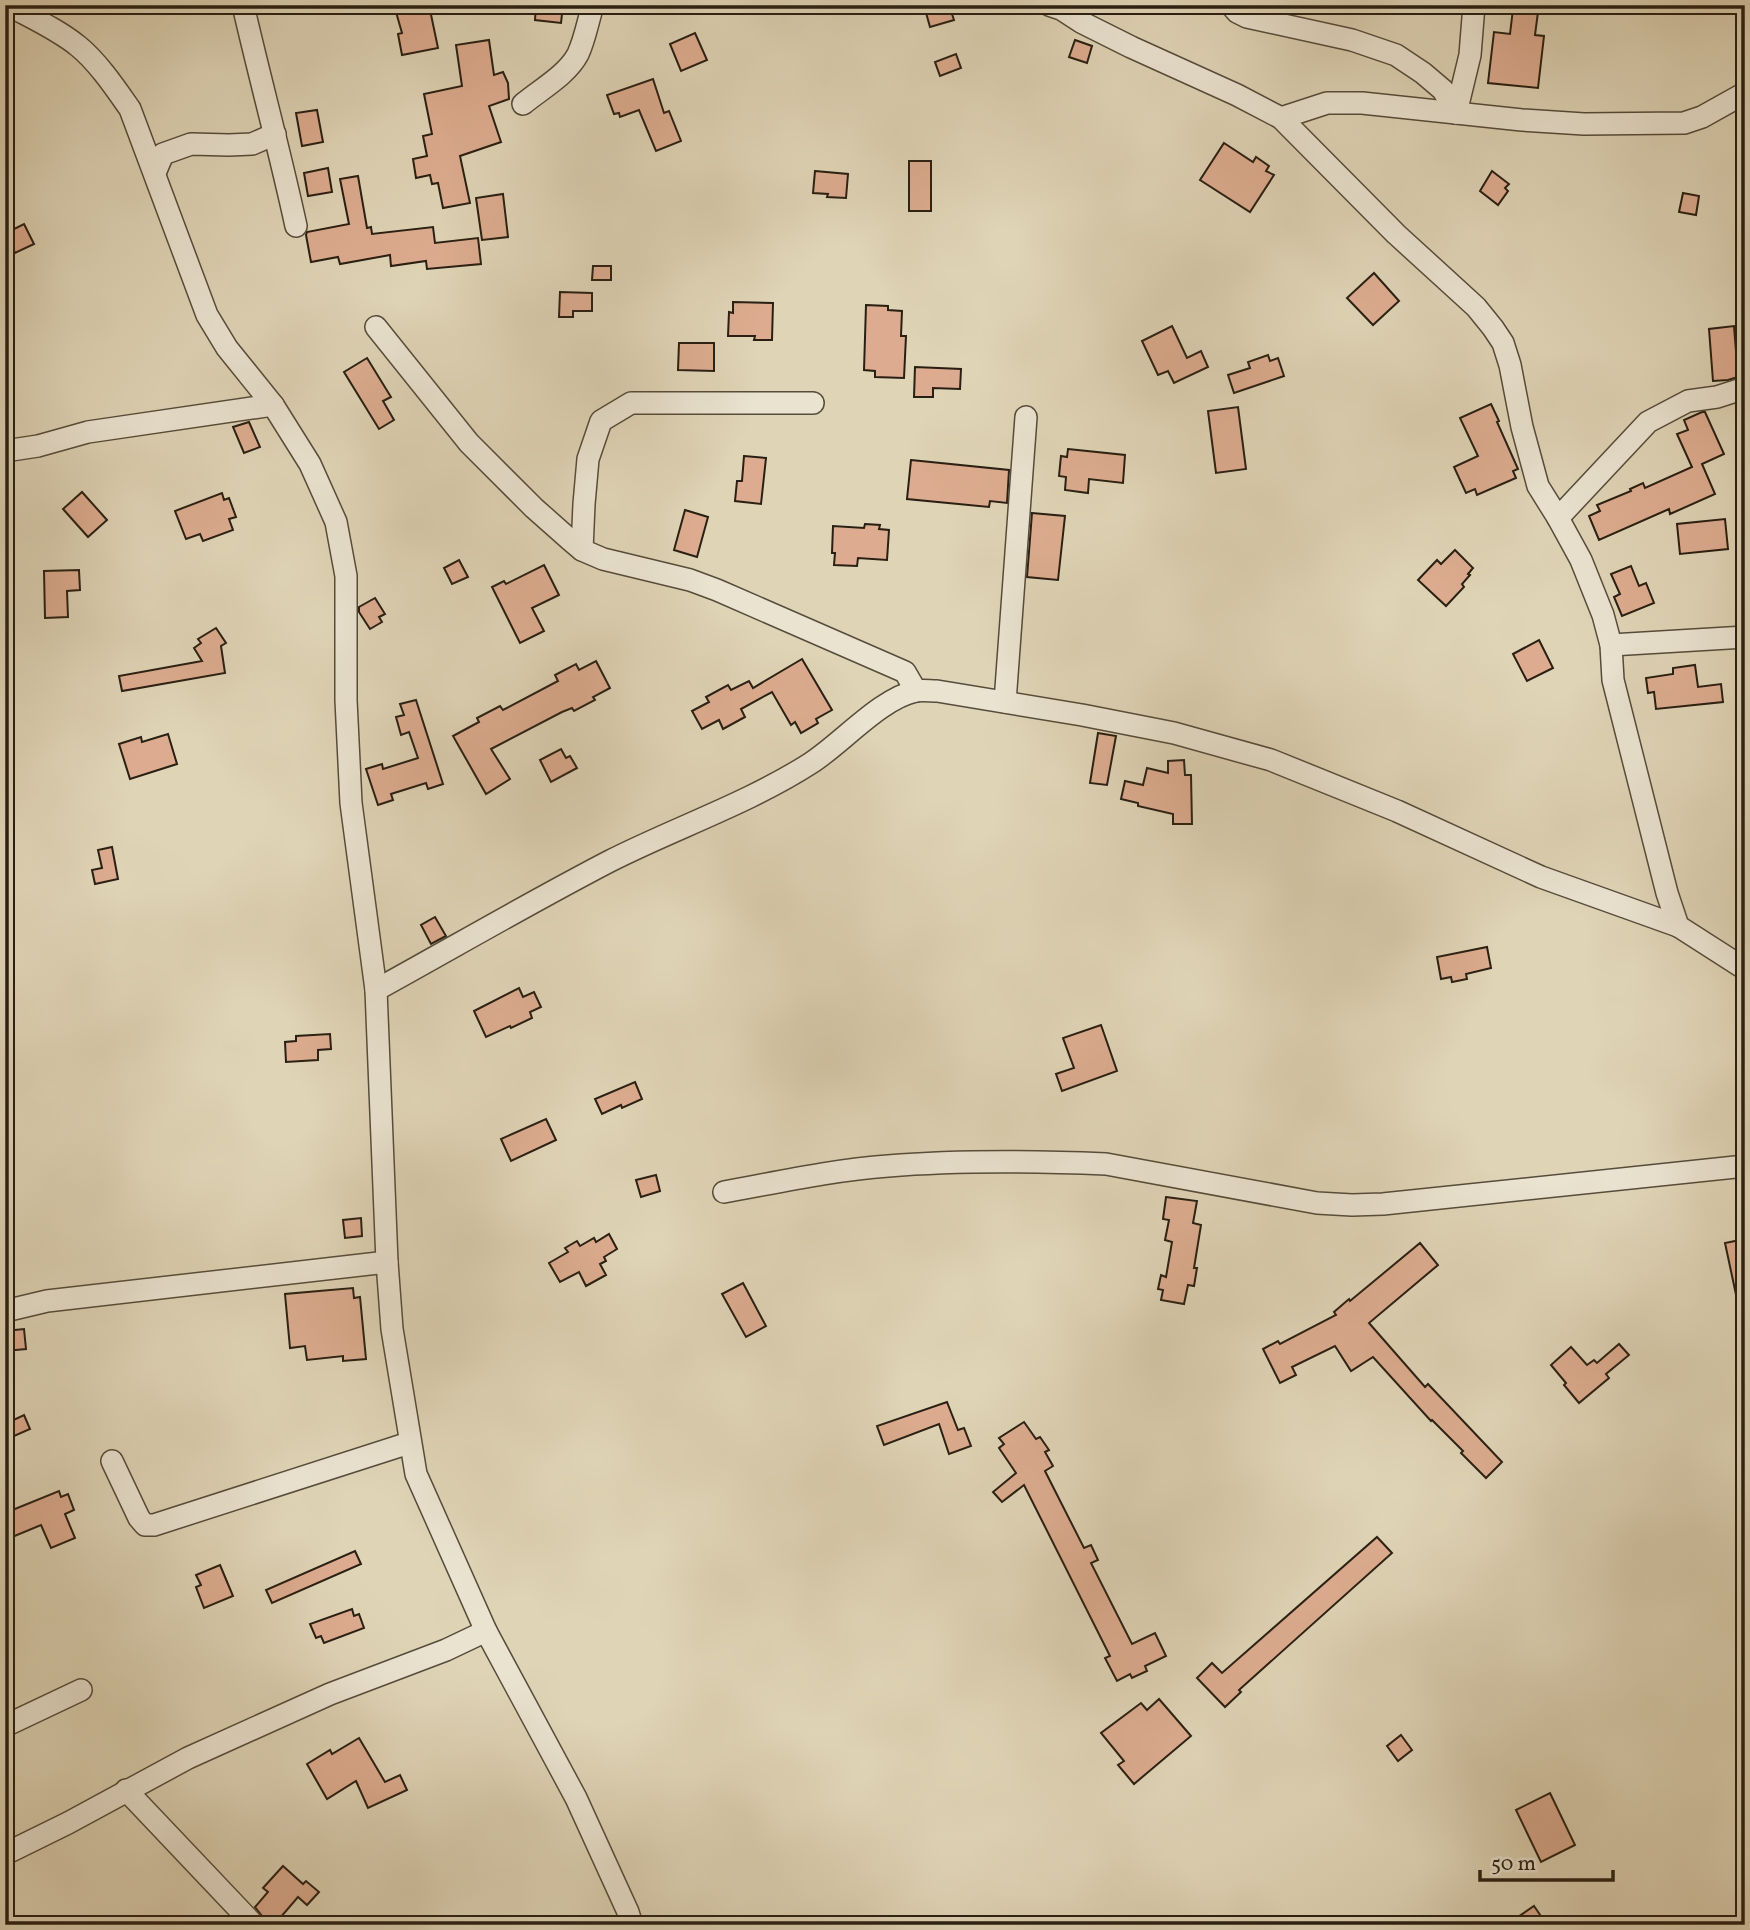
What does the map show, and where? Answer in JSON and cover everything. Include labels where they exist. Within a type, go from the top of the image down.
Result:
[{"type":"street","points":[[8,5],[48,26],[80,48],[131,109],[207,315],[227,348],[273,405],[310,464],[336,522],[346,576],[346,701],[351,803],[376,990],[392,1329],[409,1443],[416,1474],[486,1631],[576,1798],[632,1925]]},
{"type":"street","points":[[243,5],[296,226]]},
{"type":"street","points":[[523,104],[567,69],[573,61],[581,46],[593,5]]},
{"type":"street","points":[[1231,5],[1247,17],[1352,40],[1396,55],[1443,90],[1456,113]]},
{"type":"street","points":[[1456,113],[1470,55],[1474,5]]},
{"type":"street","points":[[1058,7],[1081,22],[1131,47],[1281,118],[1396,234],[1476,307],[1493,328],[1503,343],[1510,365],[1522,427],[1538,486],[1581,560],[1603,615],[1611,645],[1613,680],[1678,926]]},
{"type":"street","points":[[1281,118],[1327,103],[1362,103],[1584,124],[1684,123],[1702,117],[1745,93]]},
{"type":"street","points":[[155,173],[163,154],[191,144],[252,144],[275,134]]},
{"type":"street","points":[[376,327],[469,443],[534,508],[583,550],[622,565],[690,580],[730,596],[905,672],[916,691]]},
{"type":"street","points":[[1558,518],[1648,422],[1688,401],[1717,397],[1745,387]]},
{"type":"street","points":[[583,550],[588,458],[601,421],[631,403],[813,403]]},
{"type":"street","points":[[5,451],[38,446],[88,432],[273,405]]},
{"type":"street","points":[[1006,702],[1026,417]]},
{"type":"street","points":[[1611,645],[1745,637]]},
{"type":"street","points":[[376,990],[610,861],[750,796],[808,765],[872,715],[898,698],[916,691],[937,691],[1082,715],[1174,733],[1271,760],[1397,811],[1541,877],[1678,926],[1745,969]]},
{"type":"street","points":[[724,1192],[829,1173],[888,1166],[1060,1163],[1106,1164],[1317,1203],[1352,1205],[1745,1166]]},
{"type":"street","points":[[5,1311],[47,1301],[387,1262]]},
{"type":"street","points":[[111,1461],[139,1518],[145,1525],[154,1525],[409,1443]]},
{"type":"street","points":[[5,1854],[188,1758],[318,1700],[446,1650],[486,1631]]},
{"type":"street","points":[[5,1726],[81,1689]]},
{"type":"street","points":[[126,1790],[254,1925]]},
{"type":"building","points":[[394,5],[429,5],[438,48],[402,55],[398,34],[402,33]]},
{"type":"building","points":[[536,5],[563,5],[561,23],[535,20]]},
{"type":"building","points":[[936,5],[949,5],[954,20],[930,27],[925,9]]},
{"type":"building","points":[[1513,9],[1538,12],[1535,35],[1544,36],[1538,88],[1488,83],[1494,32],[1510,34]]},
{"type":"building","points":[[695,33],[707,60],[681,71],[670,44]]},
{"type":"building","points":[[489,40],[494,75],[503,72],[508,83],[509,99],[489,106],[501,142],[460,156],[470,203],[443,208],[438,183],[432,184],[430,175],[416,178],[413,159],[427,156],[423,136],[432,134],[424,94],[462,86],[456,45]]},
{"type":"building","points":[[1075,40],[1092,46],[1087,63],[1069,57]]},
{"type":"building","points":[[956,54],[961,68],[940,76],[935,62]]},
{"type":"building","points":[[653,79],[664,113],[669,111],[681,141],[656,151],[639,110],[620,117],[619,113],[614,114],[607,95]]},
{"type":"building","points":[[317,110],[323,142],[302,146],[296,113]]},
{"type":"building","points":[[1224,143],[1253,162],[1256,157],[1269,166],[1266,171],[1274,175],[1250,212],[1200,180]]},
{"type":"building","points":[[909,161],[931,161],[931,211],[909,211]]},
{"type":"building","points":[[328,168],[332,192],[308,196],[304,173]]},
{"type":"building","points":[[815,171],[848,174],[846,198],[813,193]]},
{"type":"building","points":[[1492,171],[1509,184],[1505,188],[1508,191],[1498,205],[1480,191]]},
{"type":"building","points":[[358,176],[367,228],[371,227],[372,234],[433,227],[435,243],[478,238],[481,264],[427,269],[426,261],[391,266],[390,255],[340,264],[338,257],[311,262],[307,232],[349,224],[340,179]]},
{"type":"building","points":[[1683,193],[1699,196],[1696,215],[1679,212]]},
{"type":"building","points":[[503,194],[508,237],[482,240],[476,198]]},
{"type":"building","points":[[24,224],[34,244],[15,253],[6,233]]},
{"type":"building","points":[[593,266],[611,266],[611,280],[592,280]]},
{"type":"building","points":[[1374,273],[1399,301],[1373,325],[1347,298]]},
{"type":"building","points":[[560,292],[592,293],[592,311],[573,311],[573,317],[559,317]]},
{"type":"building","points":[[733,302],[773,303],[772,340],[754,340],[755,336],[728,336],[729,312],[733,313]]},
{"type":"building","points":[[866,305],[888,306],[888,310],[902,311],[901,336],[906,336],[904,378],[875,377],[875,371],[864,370]]},
{"type":"building","points":[[1172,326],[1187,358],[1201,351],[1208,367],[1174,383],[1168,371],[1158,375],[1142,341]]},
{"type":"building","points":[[1734,326],[1738,377],[1713,381],[1709,329]]},
{"type":"building","points":[[679,343],[714,343],[714,371],[678,370]]},
{"type":"building","points":[[1268,355],[1270,361],[1278,358],[1284,376],[1234,393],[1228,375],[1250,368],[1248,362]]},
{"type":"building","points":[[367,358],[391,397],[383,401],[394,420],[379,429],[344,372]]},
{"type":"building","points":[[915,367],[961,369],[960,389],[933,388],[933,397],[914,397]]},
{"type":"building","points":[[1491,404],[1518,469],[1513,471],[1516,478],[1477,495],[1475,489],[1466,493],[1454,467],[1478,456],[1460,418]]},
{"type":"building","points":[[1238,407],[1246,469],[1216,473],[1208,411]]},
{"type":"building","points":[[1705,412],[1724,454],[1702,464],[1715,494],[1670,514],[1669,509],[1599,540],[1589,516],[1600,511],[1597,505],[1643,483],[1645,488],[1692,467],[1677,434],[1688,430],[1684,420]]},
{"type":"building","points":[[249,422],[260,447],[244,453],[233,427]]},
{"type":"building","points":[[1068,449],[1125,455],[1123,483],[1089,479],[1088,493],[1065,490],[1066,477],[1059,476],[1061,456],[1067,457]]},
{"type":"building","points":[[744,456],[766,458],[761,504],[735,501],[737,481],[742,481]]},
{"type":"building","points":[[911,460],[1009,470],[1007,503],[990,501],[989,507],[907,499]]},
{"type":"building","points":[[82,492],[107,520],[88,537],[63,509]]},
{"type":"building","points":[[222,493],[224,500],[229,498],[236,517],[229,519],[233,530],[203,541],[200,534],[186,539],[175,511]]},
{"type":"building","points":[[685,510],[708,517],[697,557],[674,550]]},
{"type":"building","points":[[1032,513],[1065,516],[1058,580],[1027,577]]},
{"type":"building","points":[[1725,519],[1728,549],[1680,554],[1677,524]]},
{"type":"building","points":[[865,524],[880,525],[879,529],[889,530],[887,560],[858,558],[857,566],[834,565],[833,526],[864,528]]},
{"type":"building","points":[[1455,550],[1473,568],[1462,584],[1464,587],[1446,606],[1418,580],[1437,560],[1441,564]]},
{"type":"building","points":[[459,560],[468,577],[452,584],[444,568]]},
{"type":"building","points":[[544,565],[559,595],[532,608],[544,631],[520,643],[492,587],[504,581],[506,584]]},
{"type":"building","points":[[1631,566],[1639,586],[1646,583],[1654,603],[1622,616],[1614,597],[1620,594],[1611,574]]},
{"type":"building","points":[[79,570],[80,590],[67,591],[68,617],[45,618],[44,571]]},
{"type":"building","points":[[375,598],[385,614],[379,617],[382,622],[370,629],[359,612],[359,607]]},
{"type":"building","points":[[216,628],[226,643],[221,646],[225,673],[122,691],[119,676],[202,661],[194,648],[201,643],[198,639]]},
{"type":"building","points":[[1539,640],[1553,668],[1527,681],[1513,654]]},
{"type":"building","points":[[802,659],[832,710],[816,719],[818,723],[801,733],[795,722],[791,725],[772,692],[741,709],[745,717],[723,729],[719,720],[702,729],[692,711],[709,702],[706,697],[728,685],[731,690],[749,681],[753,688]]},
{"type":"building","points":[[596,661],[610,688],[574,711],[572,708],[562,712],[491,749],[510,779],[486,794],[453,736],[479,722],[477,718],[500,706],[503,710],[558,681],[555,675],[576,664],[579,670]]},
{"type":"building","points":[[1695,665],[1698,687],[1721,684],[1723,702],[1656,709],[1654,692],[1648,693],[1646,678],[1673,674],[1673,668]]},
{"type":"building","points":[[416,700],[443,784],[428,789],[426,783],[391,794],[393,800],[378,805],[366,769],[382,764],[383,769],[418,758],[409,732],[401,735],[396,717],[404,715],[400,704]]},
{"type":"building","points":[[1098,733],[1116,736],[1107,785],[1090,783]]},
{"type":"building","points":[[168,734],[177,764],[130,779],[119,744],[141,737],[142,742]]},
{"type":"building","points":[[561,749],[566,758],[570,756],[577,768],[551,782],[540,760]]},
{"type":"building","points":[[1184,760],[1185,775],[1191,775],[1192,824],[1173,824],[1173,814],[1121,799],[1125,781],[1143,785],[1147,768],[1168,773],[1168,761]]},
{"type":"building","points":[[112,847],[118,879],[95,884],[92,870],[102,868],[98,850]]},
{"type":"building","points":[[435,917],[446,936],[431,944],[421,925]]},
{"type":"building","points":[[1487,947],[1491,968],[1466,974],[1467,979],[1452,982],[1451,977],[1441,979],[1437,957]]},
{"type":"building","points":[[519,988],[523,997],[534,992],[541,1007],[530,1012],[532,1018],[486,1037],[474,1011]]},
{"type":"building","points":[[1101,1025],[1117,1071],[1062,1091],[1056,1074],[1074,1068],[1063,1038]]},
{"type":"building","points":[[330,1034],[331,1049],[318,1050],[318,1060],[286,1062],[285,1042],[296,1041],[296,1036]]},
{"type":"building","points":[[635,1082],[642,1099],[602,1114],[595,1099]]},
{"type":"building","points":[[546,1119],[556,1140],[511,1161],[501,1139]]},
{"type":"building","points":[[656,1175],[660,1191],[641,1197],[636,1180]]},
{"type":"building","points":[[1166,1197],[1197,1201],[1193,1223],[1201,1225],[1194,1268],[1197,1268],[1194,1286],[1188,1285],[1184,1304],[1161,1300],[1163,1290],[1158,1289],[1161,1275],[1166,1277],[1172,1242],[1165,1240],[1169,1220],[1163,1219]]},
{"type":"building","points":[[361,1218],[362,1236],[345,1238],[343,1220]]},
{"type":"building","points":[[609,1234],[617,1249],[604,1257],[606,1261],[600,1264],[606,1275],[586,1286],[579,1272],[560,1282],[549,1263],[568,1252],[565,1248],[577,1241],[580,1246],[594,1238],[596,1242]]},
{"type":"building","points":[[1745,1239],[1745,1304],[1738,1304],[1725,1243]]},
{"type":"building","points":[[1420,1243],[1438,1265],[1369,1323],[1425,1387],[1428,1384],[1502,1462],[1486,1478],[1373,1357],[1351,1371],[1335,1346],[1292,1367],[1296,1375],[1280,1383],[1263,1349],[1278,1341],[1280,1344],[1336,1315],[1334,1312],[1349,1299],[1350,1301]]},
{"type":"building","points":[[743,1283],[766,1326],[746,1337],[722,1294]]},
{"type":"building","points":[[353,1288],[354,1298],[360,1297],[366,1359],[343,1361],[343,1356],[307,1360],[305,1346],[290,1348],[285,1294]]},
{"type":"building","points":[[24,1329],[26,1349],[5,1351],[5,1331]]},
{"type":"building","points":[[1619,1344],[1629,1355],[1606,1374],[1609,1378],[1579,1403],[1551,1365],[1571,1347],[1587,1365],[1594,1360],[1597,1363]]},
{"type":"building","points":[[947,1402],[958,1430],[964,1428],[971,1446],[949,1454],[939,1424],[884,1445],[877,1426]]},
{"type":"building","points":[[24,1415],[30,1429],[5,1440],[5,1424]]},
{"type":"building","points":[[1024,1422],[1036,1439],[1040,1437],[1049,1450],[1045,1452],[1053,1466],[1045,1471],[1084,1548],[1091,1545],[1098,1560],[1091,1563],[1132,1644],[1155,1633],[1166,1656],[1145,1666],[1147,1671],[1132,1678],[1130,1674],[1117,1681],[1105,1658],[1110,1656],[1024,1485],[1002,1502],[993,1492],[1016,1473],[999,1448],[1004,1444],[999,1438]]},
{"type":"building","points":[[59,1491],[61,1497],[68,1494],[74,1510],[65,1514],[75,1538],[51,1548],[41,1525],[5,1540],[5,1513]]},
{"type":"building","points":[[1377,1537],[1392,1553],[1239,1690],[1241,1692],[1225,1707],[1197,1678],[1212,1663],[1222,1673]]},
{"type":"building","points":[[355,1551],[361,1564],[272,1603],[266,1590]]},
{"type":"building","points":[[220,1565],[233,1596],[204,1608],[196,1587],[201,1585],[196,1575]]},
{"type":"building","points":[[352,1609],[354,1616],[359,1614],[364,1628],[324,1643],[321,1636],[316,1638],[310,1624]]},
{"type":"building","points":[[1159,1699],[1191,1736],[1134,1784],[1118,1765],[1124,1761],[1101,1733],[1141,1703],[1147,1710]]},
{"type":"building","points":[[1401,1735],[1412,1750],[1398,1761],[1387,1746]]},
{"type":"building","points":[[359,1738],[385,1782],[400,1775],[407,1790],[368,1808],[356,1781],[327,1799],[307,1764],[330,1750],[332,1754]]},
{"type":"building","points":[[1550,1793],[1575,1845],[1541,1862],[1516,1810]]},
{"type":"building","points":[[283,1866],[303,1884],[306,1881],[319,1892],[307,1905],[298,1897],[274,1925],[269,1925],[255,1907],[268,1892],[263,1888]]},
{"type":"building","points":[[1534,1906],[1547,1925],[1506,1925]]}]
